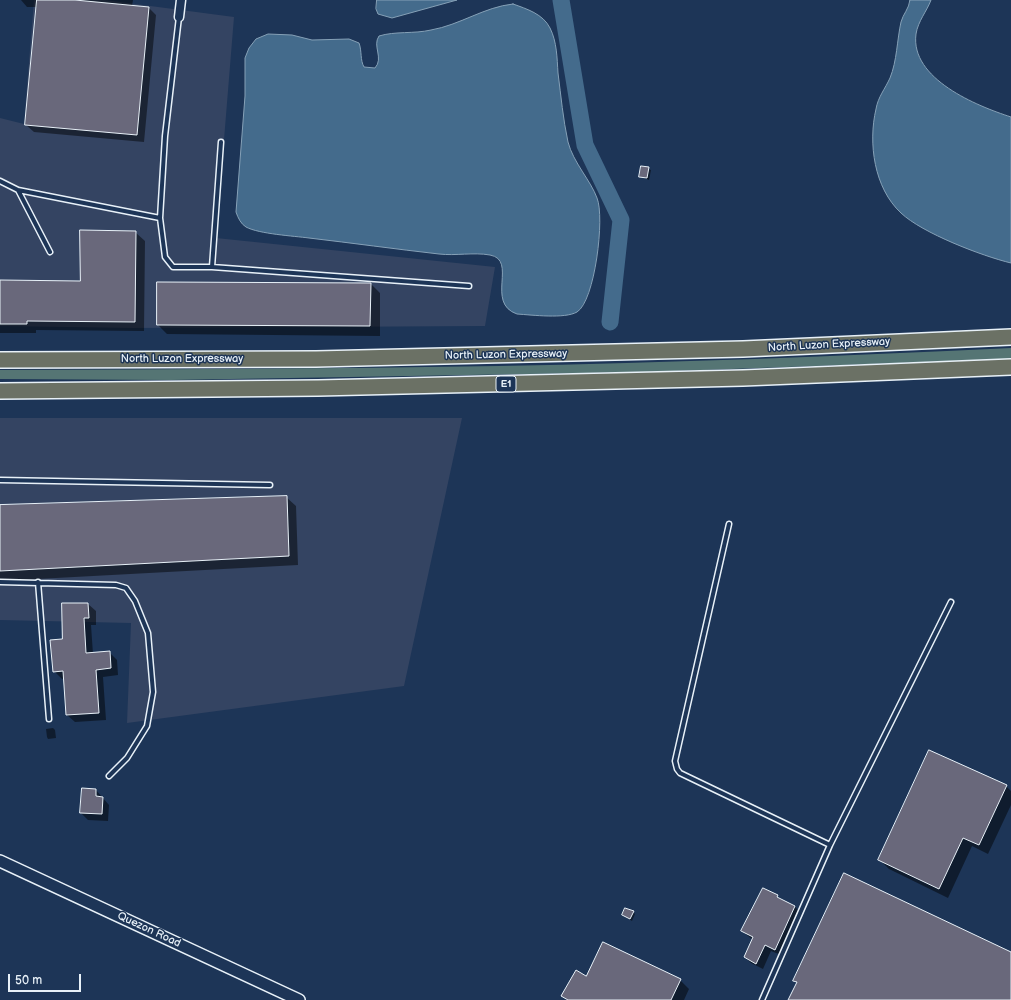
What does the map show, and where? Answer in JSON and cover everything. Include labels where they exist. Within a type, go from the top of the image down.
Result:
[{"type":"highway","name":"North Luzon Expressway","points":[[1,360],[324,359],[735,350],[1011,337]]},
{"type":"highway","name":"E1","points":[[0,391],[318,388],[728,379],[1011,367]]},
{"type":"main road","name":"Quezon Road","points":[[0,861],[299,1000]]},
{"type":"street","points":[[179,17],[181,0]]},
{"type":"lane","points":[[179,17],[165,136],[160,218],[165,257],[173,267],[212,266],[469,286]]},
{"type":"lane","points":[[212,266],[221,142]]},
{"type":"lane","points":[[0,181],[18,190],[160,218]]},
{"type":"lane","points":[[18,190],[50,252]]},
{"type":"lane","points":[[0,480],[270,485]]},
{"type":"lane","points":[[729,524],[675,761],[677,769],[680,773],[830,845]]},
{"type":"lane","points":[[0,582],[116,585],[126,588],[135,601],[148,633],[153,692],[147,726],[127,758],[110,776]]},
{"type":"lane","points":[[38,582],[49,719]]},
{"type":"lane","points":[[762,1000],[830,845],[950,602]]},
{"type":"shaded area","points":[[34,0],[105,0],[234,17],[216,238],[495,267],[485,326],[133,328],[0,326],[0,118],[24,124]]},
{"type":"shaded area","points":[[377,0],[457,0],[392,18],[378,14],[376,9]]},
{"type":"shaded area","points":[[910,0],[931,0],[916,34],[917,50],[924,64],[934,77],[964,98],[1011,117],[1011,263],[953,243],[937,236],[911,221],[892,203],[879,178],[873,150],[876,109],[878,101],[890,78],[896,58],[901,22]]},
{"type":"shaded area","points":[[513,4],[529,10],[539,16],[550,28],[556,50],[562,108],[568,142],[574,157],[597,198],[600,222],[597,258],[589,292],[583,305],[577,312],[557,316],[539,316],[517,314],[508,309],[503,301],[502,265],[498,259],[490,255],[439,254],[277,234],[252,229],[241,223],[236,212],[245,96],[245,58],[249,48],[256,39],[268,34],[292,35],[312,40],[349,39],[359,43],[364,67],[375,68],[378,60],[377,40],[379,36],[385,34],[425,31],[442,28],[482,12]]},
{"type":"shaded area","points":[[0,418],[462,418],[404,686],[127,723],[131,623],[0,620]]},
{"type":"green space","points":[[1011,348],[1011,359],[647,372],[171,380],[0,379],[0,370],[374,368],[562,365],[754,359]]},
{"type":"building","points":[[37,0],[75,0],[149,7],[137,135],[25,125]]},
{"type":"building","points":[[641,166],[649,167],[647,178],[639,177]]},
{"type":"building","points":[[80,230],[136,231],[135,322],[27,321],[27,324],[0,324],[0,280],[80,281]]},
{"type":"building","points":[[157,282],[371,283],[370,326],[157,325]]},
{"type":"building","points":[[287,496],[289,556],[0,571],[0,505]]},
{"type":"building","points":[[62,603],[88,603],[89,618],[84,618],[86,653],[110,651],[111,668],[96,670],[99,713],[66,715],[63,671],[53,672],[50,640],[62,639]]},
{"type":"building","points":[[929,750],[1007,785],[979,845],[963,838],[939,889],[878,860]]},
{"type":"building","points":[[82,788],[96,789],[96,796],[103,797],[102,814],[80,813]]},
{"type":"building","points":[[844,873],[1011,952],[1011,1000],[788,1000],[797,982],[793,981]]},
{"type":"building","points":[[763,888],[778,895],[777,897],[795,906],[775,950],[765,945],[756,964],[744,957],[753,937],[741,931]]},
{"type":"building","points":[[625,908],[634,911],[630,919],[622,915]]},
{"type":"building","points":[[603,942],[681,979],[671,1000],[568,1000],[561,996],[576,970],[586,976]]},
{"type":"waterway","points":[[561,0],[585,145],[621,220],[610,322]]}]
